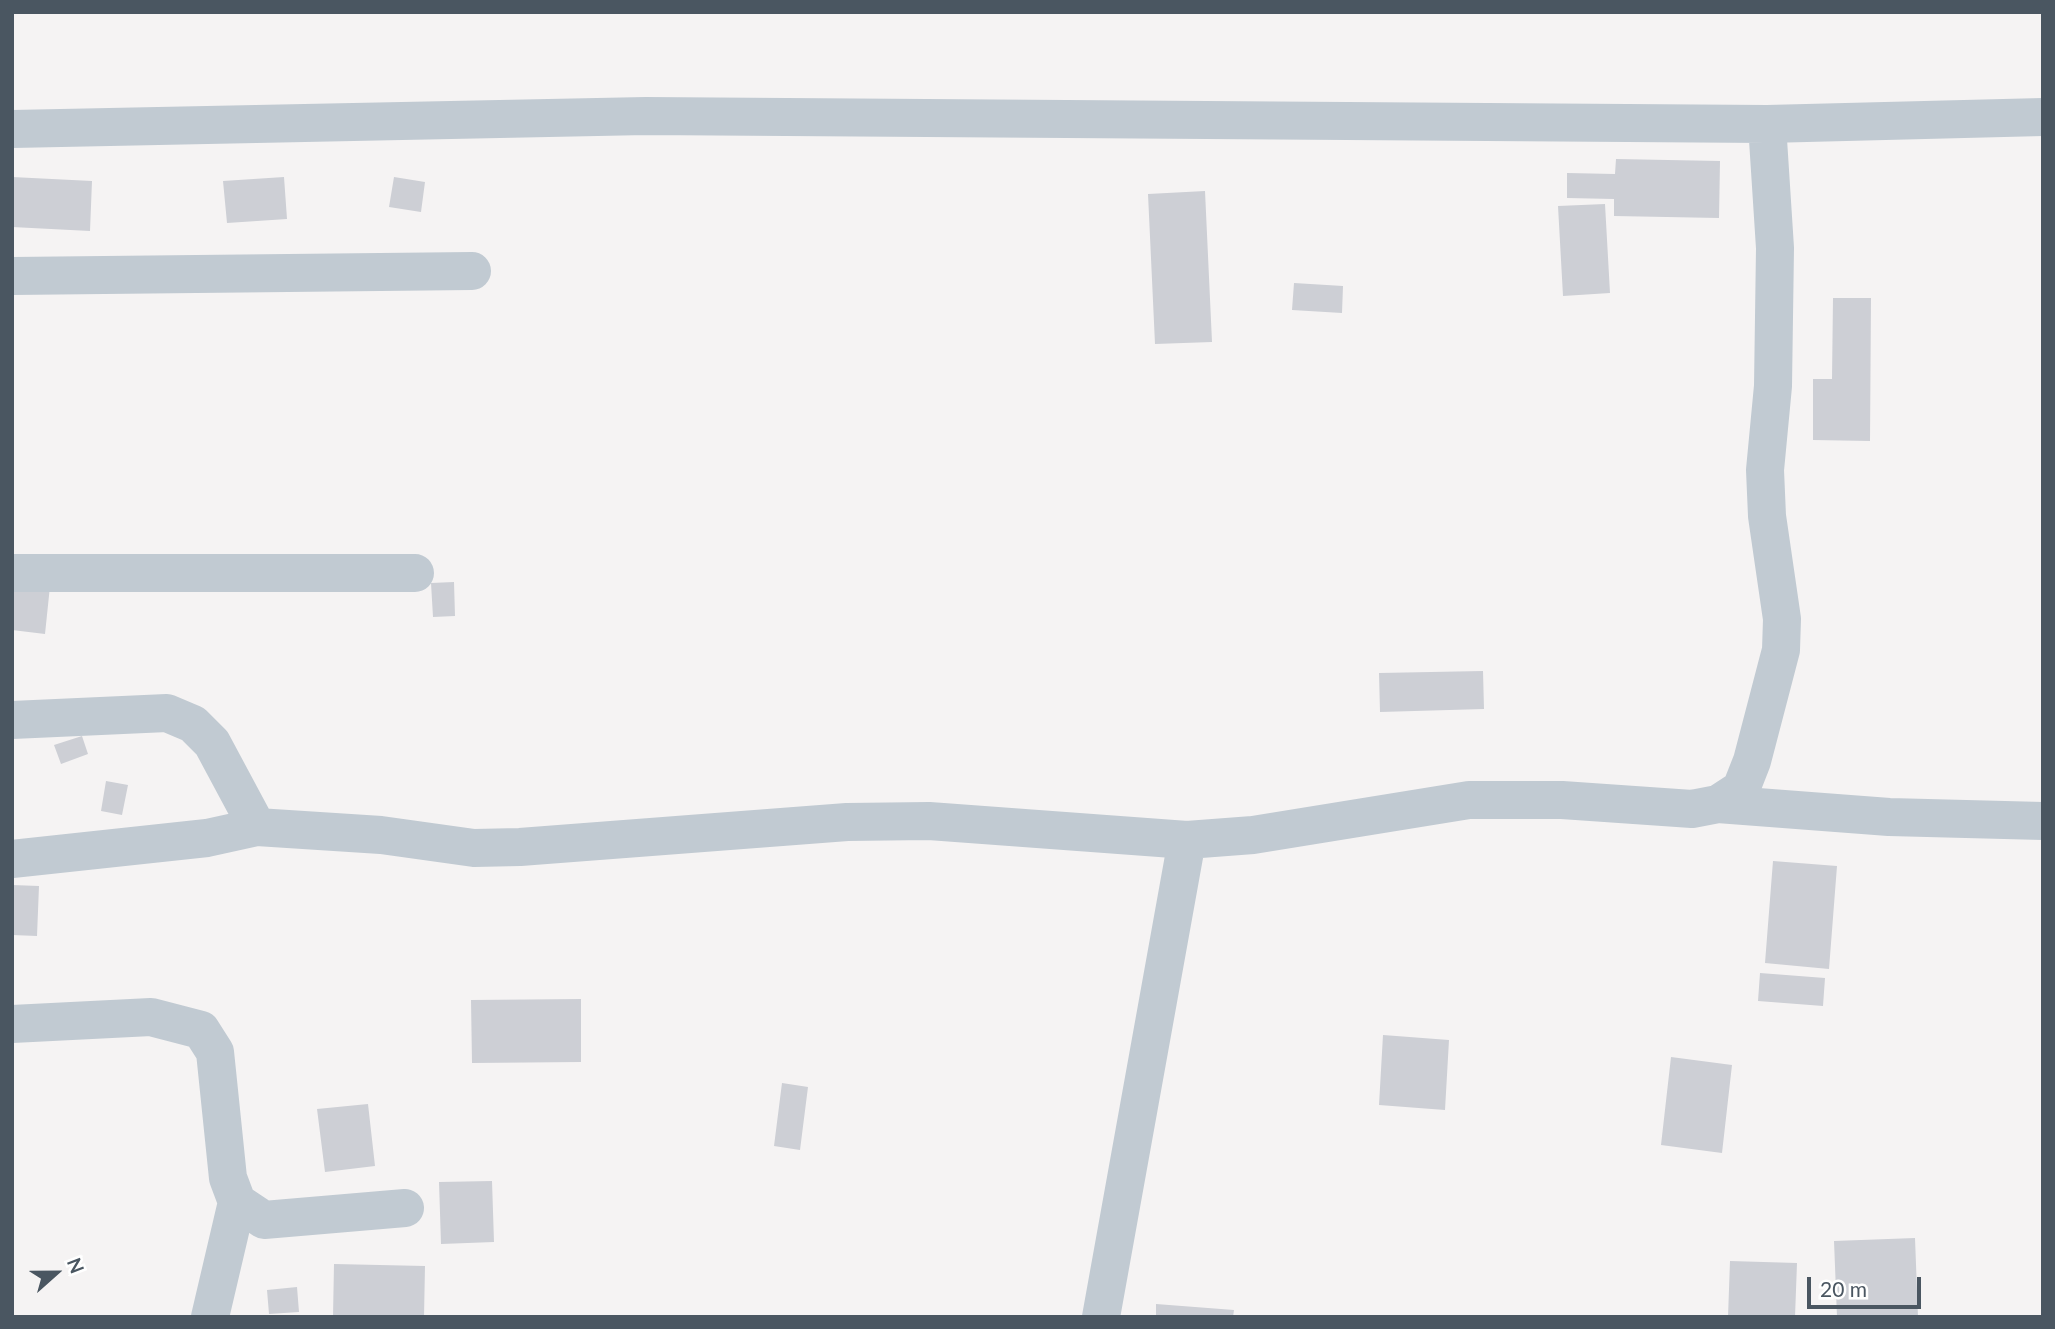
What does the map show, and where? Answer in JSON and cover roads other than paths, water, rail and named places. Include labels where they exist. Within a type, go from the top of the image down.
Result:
[{"type":"street","points":[[12,129],[646,116],[1767,124],[2043,117]]},
{"type":"street","points":[[1718,804],[1741,789],[1781,650],[1782,619],[1767,516],[1765,470],[1773,386],[1775,248],[1767,124]]},
{"type":"street","points":[[12,276],[472,271]]},
{"type":"street","points":[[12,573],[415,573]]},
{"type":"street","points":[[12,720],[167,713],[193,723],[212,743],[257,827]]},
{"type":"street","points":[[12,859],[207,838],[257,827],[381,835],[474,848],[520,847],[847,822],[929,821],[1187,840],[1253,835],[1469,800],[1562,800],[1692,809],[1718,804],[1889,817],[2043,821]]},
{"type":"street","points":[[1101,1317],[1187,840]]},
{"type":"street","points":[[12,1024],[151,1017],[201,1030],[215,1052],[228,1178],[237,1202],[210,1317]]},
{"type":"street","points":[[237,1202],[264,1220],[405,1208]]}]
